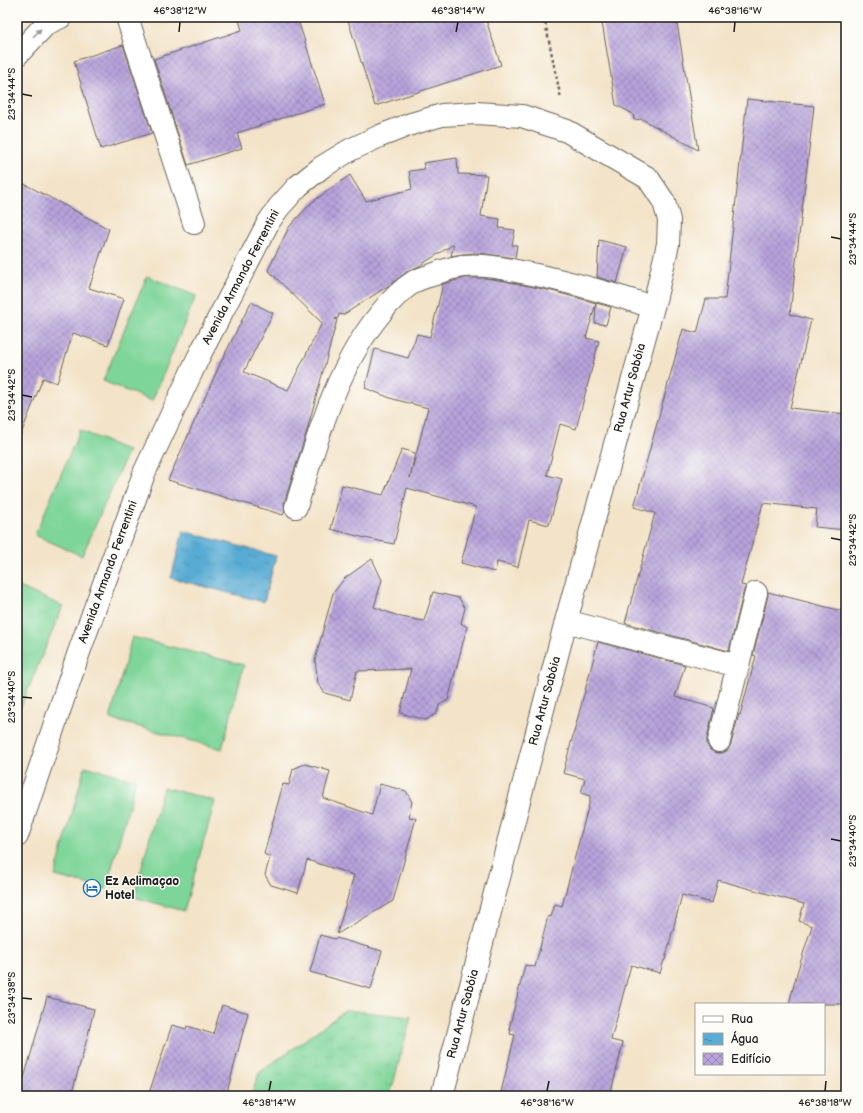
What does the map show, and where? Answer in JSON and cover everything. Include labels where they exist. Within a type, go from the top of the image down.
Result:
[{"type":"street","points":[[17,55],[46,24],[61,17]]},
{"type":"street","points":[[127,17],[194,223]]},
{"type":"street","name":"Avenida Armando Ferrentini","points":[[17,836],[79,652],[148,464],[196,363],[268,223],[279,207],[298,186],[322,167],[350,150],[411,124],[442,115],[476,113],[522,116],[568,131],[648,178],[664,202],[669,220],[668,244],[653,307]]},
{"type":"street","points":[[296,507],[318,435],[334,393],[351,356],[368,328],[392,299],[416,281],[444,270],[464,266],[490,266],[549,277],[611,293],[653,307]]},
{"type":"street","name":"Rua Artur Sabóia","points":[[442,1096],[566,621],[653,307]]},
{"type":"street","points":[[719,741],[756,593]]},
{"type":"street","points":[[566,621],[738,666]]},
{"type":"path","points":[[544,17],[562,104]]},
{"type":"green space","points":[[147,276],[196,296],[152,401],[103,381]]},
{"type":"green space","points":[[80,430],[128,451],[82,556],[35,535]]},
{"type":"green space","points":[[17,586],[63,606],[19,711],[17,710]]},
{"type":"green space","points":[[132,637],[244,665],[222,749],[110,719]]},
{"type":"green space","points":[[85,766],[136,780],[106,889],[55,876]]},
{"type":"green space","points":[[163,787],[215,801],[184,911],[134,897]]},
{"type":"green space","points":[[346,1010],[411,1017],[390,1096],[251,1096],[259,1073]]},
{"type":"water","points":[[183,531],[276,556],[264,602],[171,578]]},
{"type":"building","points":[[238,17],[297,17],[325,104],[237,133],[242,148],[188,165],[154,59],[242,30]]},
{"type":"building","points":[[347,17],[485,17],[501,65],[375,106]]},
{"type":"building","points":[[601,17],[676,17],[698,150],[642,119],[634,120],[633,114],[616,105]]},
{"type":"building","points":[[123,45],[152,133],[101,149],[74,61]]},
{"type":"building","points":[[747,99],[814,106],[790,314],[811,320],[790,408],[846,414],[846,530],[815,527],[817,509],[763,503],[741,585],[746,586],[729,651],[625,623],[655,513],[634,507],[683,329],[697,333],[706,299],[725,299]]},
{"type":"building","points":[[457,158],[458,174],[487,175],[481,216],[500,219],[499,228],[515,230],[512,245],[517,245],[515,258],[479,253],[451,256],[454,244],[419,266],[408,271],[391,284],[343,315],[339,314],[338,318],[335,319],[337,320],[306,434],[284,503],[285,511],[283,515],[168,480],[221,362],[251,302],[273,313],[244,372],[288,390],[322,323],[268,270],[289,227],[311,203],[350,175],[366,201],[412,189],[409,171],[425,169],[423,163]]},
{"type":"building","points":[[17,180],[109,229],[89,288],[124,299],[108,345],[73,333],[57,383],[43,378],[19,439],[17,438]]},
{"type":"building","points":[[599,240],[627,247],[617,283],[597,277]]},
{"type":"building","points":[[465,278],[485,278],[505,281],[552,291],[596,303],[586,338],[599,341],[576,429],[560,424],[547,475],[562,479],[549,525],[529,520],[518,567],[497,562],[495,572],[461,563],[476,507],[407,488],[394,544],[331,529],[342,485],[383,495],[402,449],[415,453],[410,478],[428,408],[393,399],[365,388],[375,349],[408,358],[417,334],[430,337],[443,284]]},
{"type":"building","points":[[596,303],[611,307],[606,325],[595,323]]},
{"type":"building","points":[[372,559],[382,580],[374,607],[401,617],[424,621],[433,592],[459,598],[465,608],[461,623],[467,627],[448,700],[439,705],[437,713],[426,720],[400,713],[411,669],[357,671],[350,700],[325,693],[318,684],[315,660],[333,593],[345,578]]},
{"type":"building","points":[[768,592],[842,611],[846,715],[846,1004],[789,1003],[812,926],[799,921],[804,904],[718,880],[712,903],[682,895],[665,960],[660,973],[631,965],[611,1040],[623,1043],[610,1096],[500,1096],[515,1035],[510,1034],[511,1029],[509,1029],[525,965],[535,967],[548,916],[551,917],[555,904],[562,906],[590,800],[590,796],[581,793],[585,779],[563,773],[598,642],[685,665],[675,697],[714,708],[707,744],[710,750],[716,753],[723,753],[728,750],[731,744],[739,714],[740,715],[756,656],[753,655]]},
{"type":"building","points":[[305,764],[330,771],[323,798],[372,815],[380,784],[406,791],[412,802],[409,817],[416,818],[393,901],[337,934],[354,875],[307,860],[298,893],[271,885],[265,875],[270,857],[264,854],[283,784],[289,785],[293,769]]},
{"type":"building","points":[[320,935],[382,951],[371,989],[310,972]]},
{"type":"building","points":[[47,997],[94,1009],[71,1096],[19,1096]]},
{"type":"building","points":[[222,1005],[248,1013],[226,1096],[148,1096],[172,1025],[186,1029],[187,1026],[213,1034]]},
{"type":"place","name":"Ez Aclimaçao Hotel","points":[[92,888]]}]
